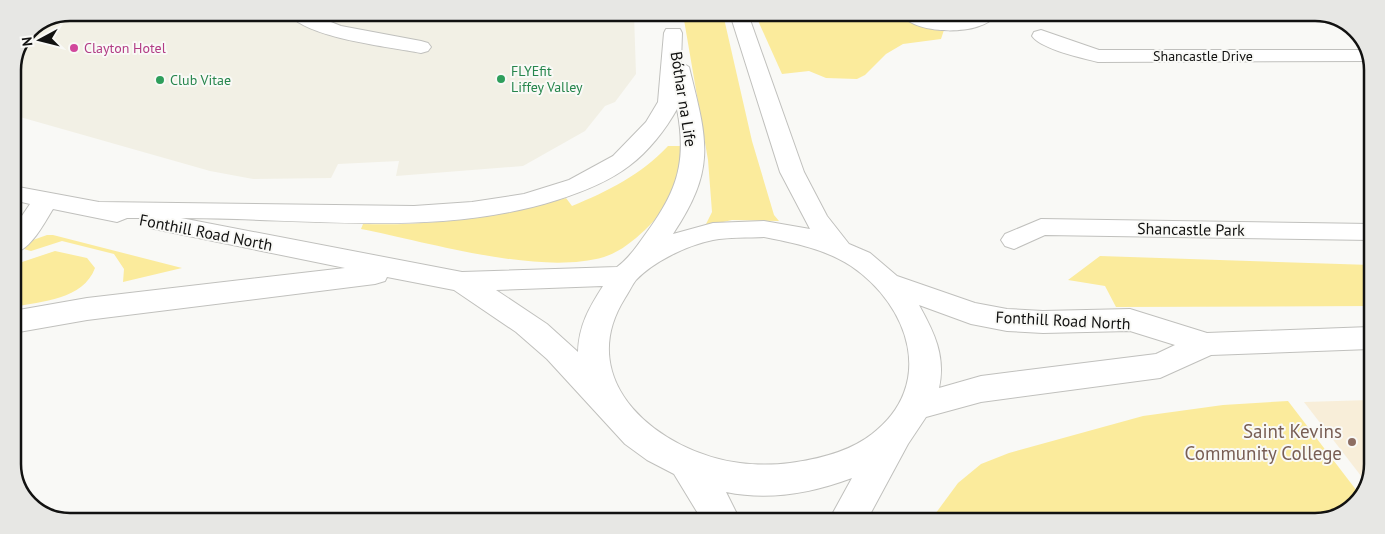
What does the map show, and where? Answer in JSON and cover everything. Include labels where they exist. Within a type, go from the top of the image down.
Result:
[{"type":"street","points":[[306,21],[421,47]]},
{"type":"street","points":[[741,21],[792,172],[816,220],[838,247]]},
{"type":"street","points":[[926,21],[956,25],[975,21]]},
{"type":"street","points":[[100,210],[248,210],[335,215],[390,214],[491,208],[540,196],[607,170],[629,155],[646,138],[667,108],[672,23]]},
{"type":"street","name":"Bóthar na Life","points":[[632,268],[682,199],[689,182],[692,167],[693,136],[672,23]]},
{"type":"street","name":"Shancastle Drive","points":[[1041,36],[1067,47],[1098,56],[1361,56]]},
{"type":"street","name":"Fonthill Road North","points":[[21,194],[462,282],[632,268]]},
{"type":"street","points":[[21,236],[29,227],[46,199]]},
{"type":"street","name":"Shancastle Park","points":[[1014,240],[1041,227],[1364,232]]},
{"type":"street","name":"Fonthill Road North","points":[[618,415],[603,391],[594,367],[594,330],[607,296],[632,268],[662,248],[685,238],[723,230],[762,229],[802,235],[838,247],[864,261],[892,284],[913,312],[926,354],[925,381],[906,421]]},
{"type":"street","name":"Fonthill Road North","points":[[21,321],[88,309],[399,271]]},
{"type":"street","name":"Fonthill Road North","points":[[462,282],[545,340],[640,437],[687,465],[740,479],[805,478],[862,460],[906,421],[981,389],[1046,379],[1160,366],[1208,344]]},
{"type":"street","name":"Fonthill Road North","points":[[892,284],[940,303],[989,316],[1042,322],[1130,320],[1208,344],[1364,338]]},
{"type":"street","points":[[852,513],[906,421]]},
{"type":"street","points":[[687,465],[719,513]]},
{"type":"shaded area","points":[[70,21],[634,21],[636,74],[615,102],[605,106],[585,131],[523,166],[396,176],[399,161],[338,164],[331,178],[253,179],[210,171],[21,117],[22,61],[30,43],[43,30],[52,25]]},
{"type":"shaded area","points":[[684,21],[725,21],[752,141],[774,215],[779,221],[732,220],[705,226],[712,212],[708,160]]},
{"type":"shaded area","points":[[758,21],[910,21],[918,25],[944,30],[941,39],[903,44],[886,54],[865,75],[857,79],[826,78],[809,71],[782,74]]},
{"type":"shaded area","points":[[668,146],[682,146],[679,170],[667,202],[653,221],[631,242],[604,257],[578,262],[516,260],[450,249],[361,229],[363,224],[440,222],[466,219],[541,205],[566,198],[572,206],[635,174],[647,166]]},
{"type":"shaded area","points":[[47,235],[182,268],[123,282],[124,269],[114,254],[62,241],[31,251],[24,249],[33,240]]},
{"type":"shaded area","points":[[55,251],[87,258],[95,268],[89,279],[71,293],[21,305],[21,262]]},
{"type":"shaded area","points":[[1100,256],[1364,265],[1364,306],[1116,307],[1105,286],[1068,280]]},
{"type":"shaded area","name":"Saint Kevins Community College","points":[[1364,400],[1364,464],[1362,477],[1304,402]]},
{"type":"shaded area","points":[[1288,401],[1356,490],[1354,494],[1339,506],[1315,513],[936,513],[958,483],[981,464],[1009,453],[1143,416],[1223,405]]},
{"type":"place","name":"Clayton Hotel","points":[[74,48]]},
{"type":"place","name":"FLYEfit Liffey Valley","points":[[501,79]]},
{"type":"place","name":"Club Vitae","points":[[160,80]]},
{"type":"place","name":"Saint Kevins Community College","points":[[1352,442]]}]
